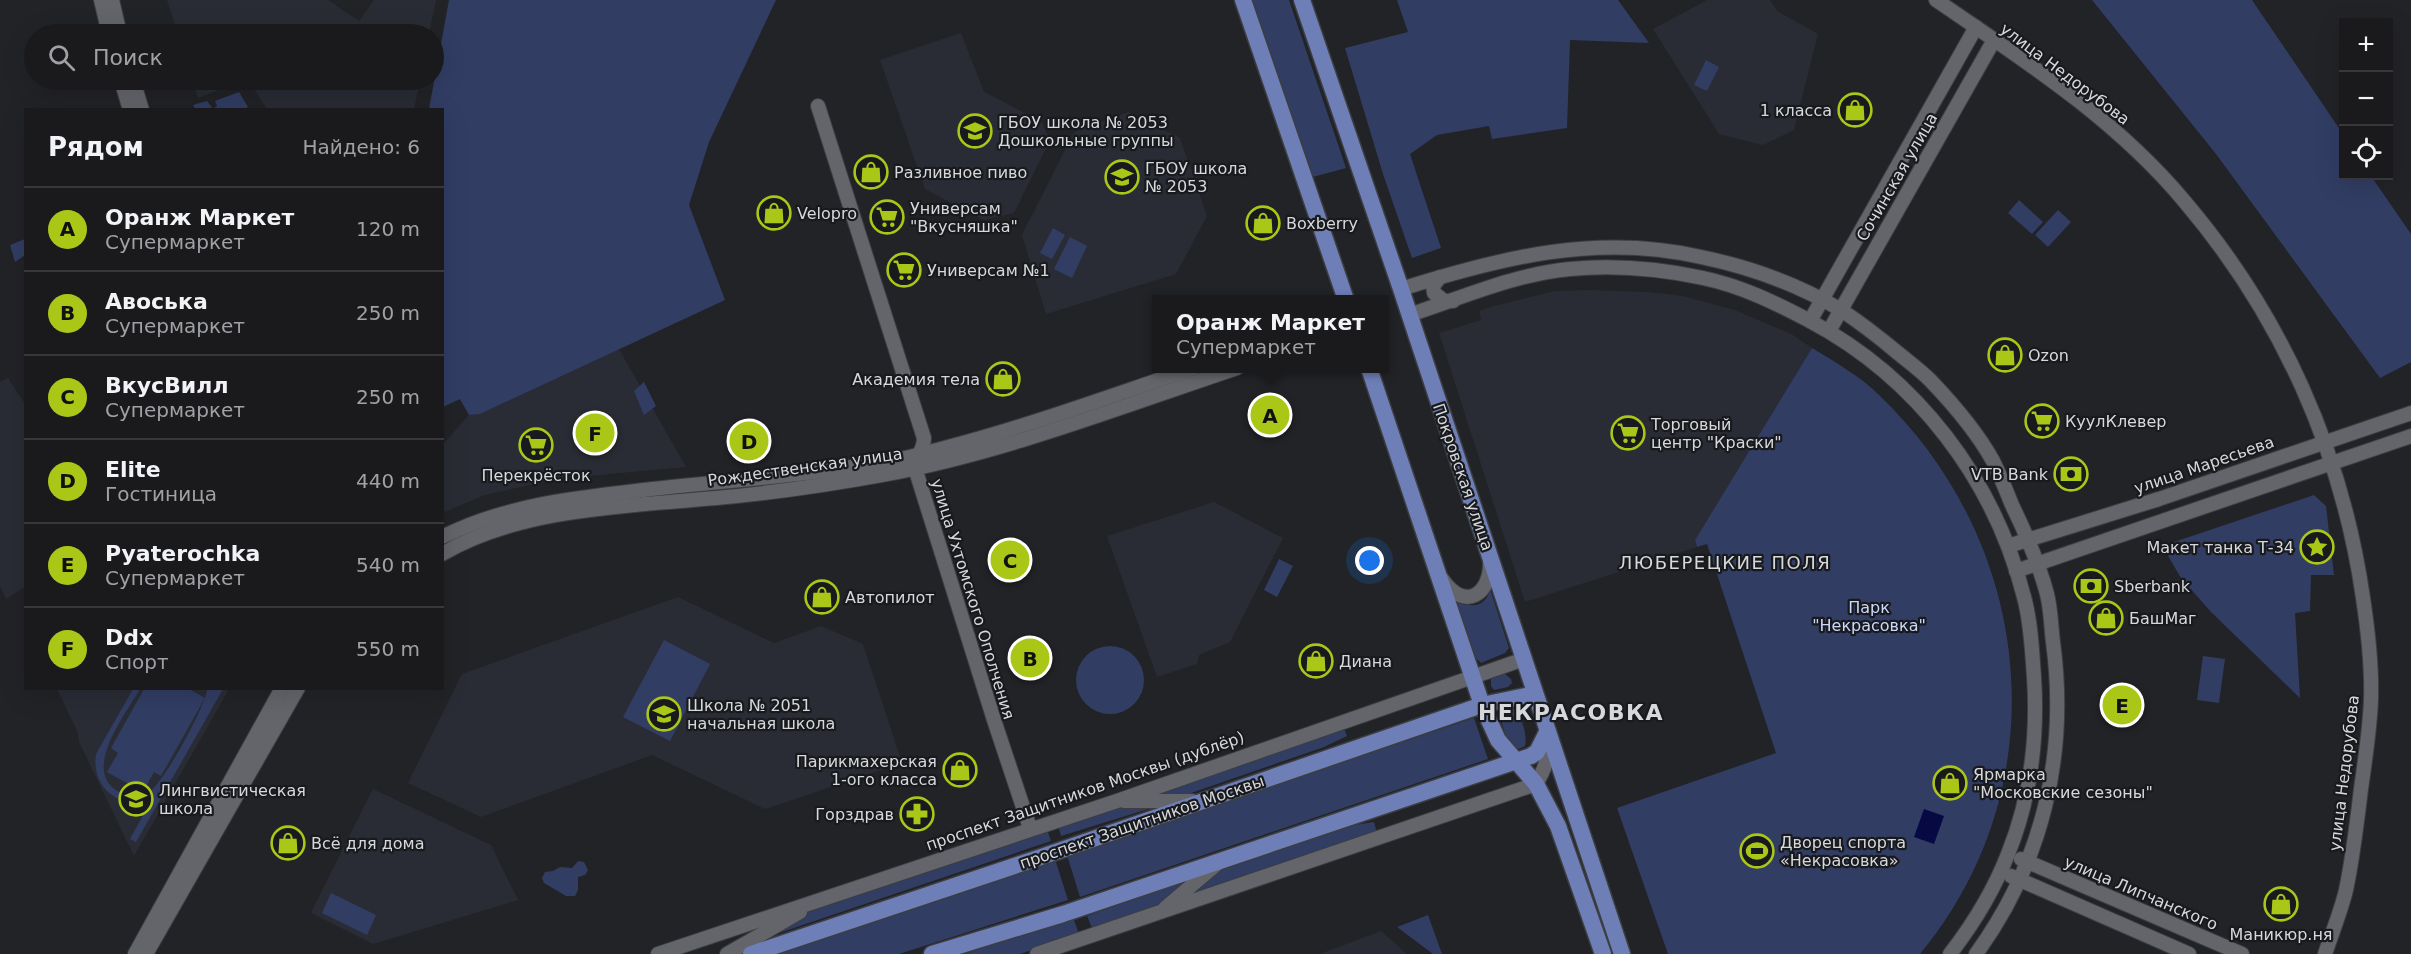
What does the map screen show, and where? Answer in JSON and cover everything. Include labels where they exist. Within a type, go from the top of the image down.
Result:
[{"type":"main road","points":[[1243,0],[1344,295]]},
{"type":"main road","name":"Покровская улица","points":[[1302,0],[1401,289],[1622,954]]},
{"type":"main road","points":[[1370,373],[1482,705],[1498,740],[1536,784],[1558,826],[1603,954]]},
{"type":"main road","name":"проспект Защитников Москвы","points":[[751,954],[1212,799],[1482,705],[1535,694]]},
{"type":"main road","points":[[932,954],[1062,914],[1531,756],[1537,752],[1547,732]]},
{"type":"street","points":[[101,0],[107,24]]},
{"type":"street","points":[[112,0],[118,24]]},
{"type":"street","name":"улица Недорубова","points":[[1936,0],[2075,98],[2128,142],[2185,201],[2236,268],[2262,309],[2306,391],[2339,488],[2357,561],[2367,624],[2371,698],[2358,814],[2346,890],[2325,954]]},
{"type":"street","name":"Сочинская улица","points":[[1810,321],[1976,27]]},
{"type":"street","name":"Сочинская улица","points":[[1829,331],[1994,40]]},
{"type":"street","points":[[124,90],[129,108]]},
{"type":"street","points":[[136,90],[141,108]]},
{"type":"street","name":"улица Ухтомского Ополчения","points":[[818,106],[871,278],[924,438],[922,453],[916,460],[915,468],[1030,828]]},
{"type":"street","points":[[1401,289],[1540,252],[1595,248],[1650,249],[1699,256],[1744,267],[1840,310],[1868,328],[1929,379],[1960,413],[1992,459],[2029,540],[2047,595],[2057,668],[2057,732],[2052,778],[2042,821],[2019,880],[1976,954]]},
{"type":"street","points":[[1408,315],[1523,278],[1568,269],[1645,270],[1704,278],[1752,293],[1829,331],[1884,369],[1926,410],[1960,454],[1990,506],[2008,546],[2025,598],[2036,709],[2028,788],[2008,853],[1985,902],[1950,954]]},
{"type":"street","points":[[1440,277],[1433,286],[1434,293],[1444,301],[1453,301]]},
{"type":"street","name":"Рождественская улица","points":[[446,542],[514,509],[552,502],[881,463],[995,435],[1182,373]]},
{"type":"street","name":"Рождественская улица","points":[[446,542],[483,535],[549,517],[818,486],[915,468],[1053,430],[1225,373]]},
{"type":"street","name":"улица Маресьева","points":[[2008,546],[2159,499],[2411,413]]},
{"type":"street","points":[[2016,571],[2411,436]]},
{"type":"street","points":[[1990,506],[2002,513],[2009,509],[2010,499]]},
{"type":"street","points":[[1438,572],[1456,594],[1468,598],[1474,596],[1481,591],[1486,582],[1490,568],[1489,554]]},
{"type":"street","name":"проспект Защитников Москвы (дублёр)","points":[[658,954],[1030,828],[1117,801],[1524,659]]},
{"type":"street","points":[[135,954],[281,690]]},
{"type":"street","points":[[146,954],[297,690]]},
{"type":"street","points":[[1037,954],[1072,949],[1161,912],[1536,784],[1547,764],[1549,755],[1547,732]]},
{"type":"street","points":[[1117,801],[1173,802],[1212,799]]},
{"type":"street","name":"улица Липчанского","points":[[2008,853],[2242,954]]},
{"type":"street","points":[[1161,912],[1223,859]]},
{"type":"street","points":[[2001,871],[2189,954]]},
{"type":"street","points":[[727,954],[822,899]]},
{"type":"shaded area","points":[[167,0],[328,0],[359,21],[374,0],[436,0],[431,24],[175,24]]},
{"type":"shaded area","points":[[1707,0],[1770,0],[1777,11],[1818,34],[1794,130],[1763,145],[1719,134],[1653,29]]},
{"type":"shaded area","name":"ГБОУ школа № 2053 Дошкольные группы","points":[[961,33],[984,92],[1041,121],[1050,140],[1014,213],[984,220],[925,189],[880,60]]},
{"type":"shaded area","points":[[195,90],[219,90],[198,98]]},
{"type":"shaded area","points":[[255,90],[418,90],[414,108],[266,108]]},
{"type":"shaded area","name":"ГБОУ школа № 2053","points":[[1128,112],[1180,138],[1207,216],[1176,274],[1046,314],[1022,235],[1074,132]]},
{"type":"shaded area","points":[[1591,290],[1683,296],[1735,310],[1793,335],[1812,348],[1695,540],[1697,547],[1525,602],[1439,333],[1481,320],[1479,311],[1494,306],[1555,291]]},
{"type":"shaded area","points":[[619,349],[686,467],[576,477],[534,484],[485,495],[445,512],[444,443],[469,415],[480,414]]},
{"type":"shaded area","points":[[8,378],[24,402],[24,587],[6,599],[0,586],[0,382]]},
{"type":"shaded area","points":[[1214,502],[1283,538],[1230,642],[1199,655],[1197,664],[1157,677],[1107,536]]},
{"type":"shaded area","name":"Школа № 2051 начальная школа","points":[[678,597],[774,643],[821,626],[863,644],[902,763],[765,809],[652,755],[481,817],[408,783],[462,674]]},
{"type":"shaded area","name":"Лингвистическая школа","points":[[57,690],[228,690],[134,856],[79,742],[78,733]]},
{"type":"shaded area","points":[[373,789],[491,845],[518,900],[373,944],[311,913]]},
{"type":"shaded area","points":[[1924,809],[1944,816],[1934,844],[1914,837]]},
{"type":"shaded area","points":[[1381,931],[1407,954],[1320,954]]},
{"type":"green space","points":[[449,0],[776,0],[709,142],[689,205],[725,300],[480,414],[469,415],[460,399],[444,407],[444,108],[429,108],[432,90],[444,90],[444,27]]},
{"type":"green space","points":[[1250,0],[1289,0],[1346,168],[1309,178]]},
{"type":"green space","points":[[1397,0],[1618,0],[1649,43],[1570,40],[1567,128],[1492,139],[1489,126],[1437,135],[1410,154],[1441,248],[1412,258],[1383,174],[1345,48],[1408,32]]},
{"type":"green space","points":[[2092,0],[2252,0],[2339,128],[2339,180],[2374,180],[2411,234],[2411,362],[2380,378],[2216,154]]},
{"type":"green space","points":[[1706,60],[1719,67],[1707,91],[1694,85]]},
{"type":"green space","points":[[239,92],[248,107],[214,108],[217,106],[215,101]]},
{"type":"green space","points":[[207,101],[212,108],[194,108],[193,105]]},
{"type":"green space","points":[[2019,200],[2043,222],[2032,234],[2008,213]]},
{"type":"green space","points":[[2058,210],[2071,222],[2048,247],[2035,235]]},
{"type":"green space","points":[[1053,228],[1065,235],[1052,259],[1040,253]]},
{"type":"green space","points":[[1070,237],[1087,246],[1072,278],[1054,269]]},
{"type":"green space","points":[[24,239],[24,256],[15,262],[10,245]]},
{"type":"green space","name":"Парк \"Некрасовка\"","points":[[1812,348],[1856,375],[1879,395],[1931,455],[1971,521],[1997,593],[2011,667],[2010,742],[1995,816],[1965,888],[1920,954],[1668,954],[1617,808],[1776,753],[1707,544],[1697,547],[1695,540]]},
{"type":"green space","points":[[644,382],[656,406],[644,415],[634,391]]},
{"type":"green space","points":[[2314,495],[2326,506],[2334,575],[2311,575],[2310,611],[2295,613],[2300,698],[2211,612],[2181,578],[2164,549],[2165,545]]},
{"type":"green space","points":[[1279,559],[1293,566],[1277,597],[1264,590]]},
{"type":"green space","points":[[1490,589],[1509,648],[1505,653],[1481,663],[1475,657],[1457,602],[1468,605],[1482,603]]},
{"type":"green space","points":[[664,640],[710,664],[670,741],[623,717]]},
{"type":"green space","points":[[1110,646],[1123,649],[1134,656],[1141,667],[1144,680],[1141,693],[1134,704],[1123,711],[1110,714],[1097,711],[1086,704],[1079,693],[1076,680],[1079,667],[1086,656],[1097,649]]},
{"type":"green space","points":[[2203,656],[2225,659],[2219,703],[2197,700]]},
{"type":"green space","points":[[1504,673],[1512,683],[1508,687],[1494,690],[1491,686],[1491,678]]},
{"type":"green space","points":[[132,690],[139,690],[110,742],[105,757],[104,771],[108,783],[119,792],[135,796],[150,791],[174,760],[200,710],[207,690],[222,690],[136,842],[130,839],[151,801],[128,802],[110,793],[98,777],[96,754]]},
{"type":"green space","points":[[143,690],[191,690],[205,698],[161,776],[154,772],[143,792],[107,772],[118,753],[111,748]]},
{"type":"green space","points":[[1512,707],[1521,719],[1525,731],[1525,746],[1519,749],[1508,743],[1500,717],[1504,709]]},
{"type":"green space","points":[[1474,718],[1488,759],[1080,897],[1067,855]]},
{"type":"green space","points":[[1343,726],[1347,736],[1324,747],[1191,793],[1145,794]]},
{"type":"green space","points":[[1120,804],[1158,806],[1061,836],[1058,825]]},
{"type":"green space","points":[[1374,822],[1377,833],[1179,902],[1222,868],[1348,826]]},
{"type":"green space","points":[[1046,826],[1051,841],[758,940],[824,901]]},
{"type":"green space","points":[[1055,859],[1068,900],[899,954],[776,954]]},
{"type":"green space","points":[[578,861],[584,862],[588,870],[585,875],[578,877],[578,890],[575,896],[566,896],[544,883],[542,878],[545,872],[560,867],[572,868]]},
{"type":"green space","points":[[1192,879],[1161,907],[1092,928],[1087,916]]},
{"type":"green space","points":[[331,893],[376,915],[367,935],[322,913]]},
{"type":"green space","points":[[1428,915],[1442,954],[1433,954],[1397,927]]},
{"type":"green space","points":[[1073,917],[1079,934],[1020,954],[965,954]]},
{"type":"place","name":"1 класса","points":[[1855,110]]},
{"type":"place","name":"ГБОУ школа № 2053 Дошкольные группы","points":[[975,131]]},
{"type":"place","name":"Разливное пиво","points":[[871,172]]},
{"type":"place","name":"ГБОУ школа № 2053","points":[[1122,177]]},
{"type":"place","name":"Velopro","points":[[774,213]]},
{"type":"place","name":"Универсам \"Вкусняшка\"","points":[[887,217]]},
{"type":"place","name":"Boxberry","points":[[1263,223]]},
{"type":"place","name":"Универсам №1","points":[[904,270]]},
{"type":"place","name":"Ozon","points":[[2005,355]]},
{"type":"place","name":"Академия тела","points":[[1003,379]]},
{"type":"place","name":"Оранж Маркет","points":[[1270,415]]},
{"type":"place","name":"КуулКлевер","points":[[2042,421]]},
{"type":"place","name":"Ddx","points":[[595,433]]},
{"type":"place","name":"Торговый центр \"Краски\"","points":[[1628,433]]},
{"type":"place","name":"Elite","points":[[749,441]]},
{"type":"place","name":"Перекрёсток","points":[[536,445]]},
{"type":"place","name":"VTB Bank","points":[[2071,474]]},
{"type":"place","name":"Макет танка Т-34","points":[[2317,547]]},
{"type":"place","name":"ВкусВилл","points":[[1010,560]]},
{"type":"place","name":"Sberbank","points":[[2091,586]]},
{"type":"place","name":"Автопилот","points":[[822,597]]},
{"type":"place","name":"БашМаг","points":[[2106,618]]},
{"type":"place","name":"Авоська","points":[[1030,658]]},
{"type":"place","name":"Диана","points":[[1316,661]]},
{"type":"place","name":"Pyaterochka","points":[[2122,705]]},
{"type":"place","name":"Школа № 2051 начальная школа","points":[[664,714]]},
{"type":"place","name":"Парикмахерская 1-ого класса","points":[[960,770]]},
{"type":"place","name":"Ярмарка \"Московские сезоны\"","points":[[1950,783]]},
{"type":"place","name":"Лингвистическая школа","points":[[136,799]]},
{"type":"place","name":"Горздрав","points":[[917,814]]},
{"type":"place","name":"Всё для дома","points":[[288,843]]},
{"type":"place","name":"Дворец спорта «Некрасовка»","points":[[1757,851]]},
{"type":"place","name":"Маникюр.ня","points":[[2281,904]]},
{"type":"district","name":"ЛЮБЕРЕЦКИЕ ПОЛЯ","points":[[1725,562]]},
{"type":"district","name":"НЕКРАСОВКА","points":[[1571,712]]}]
